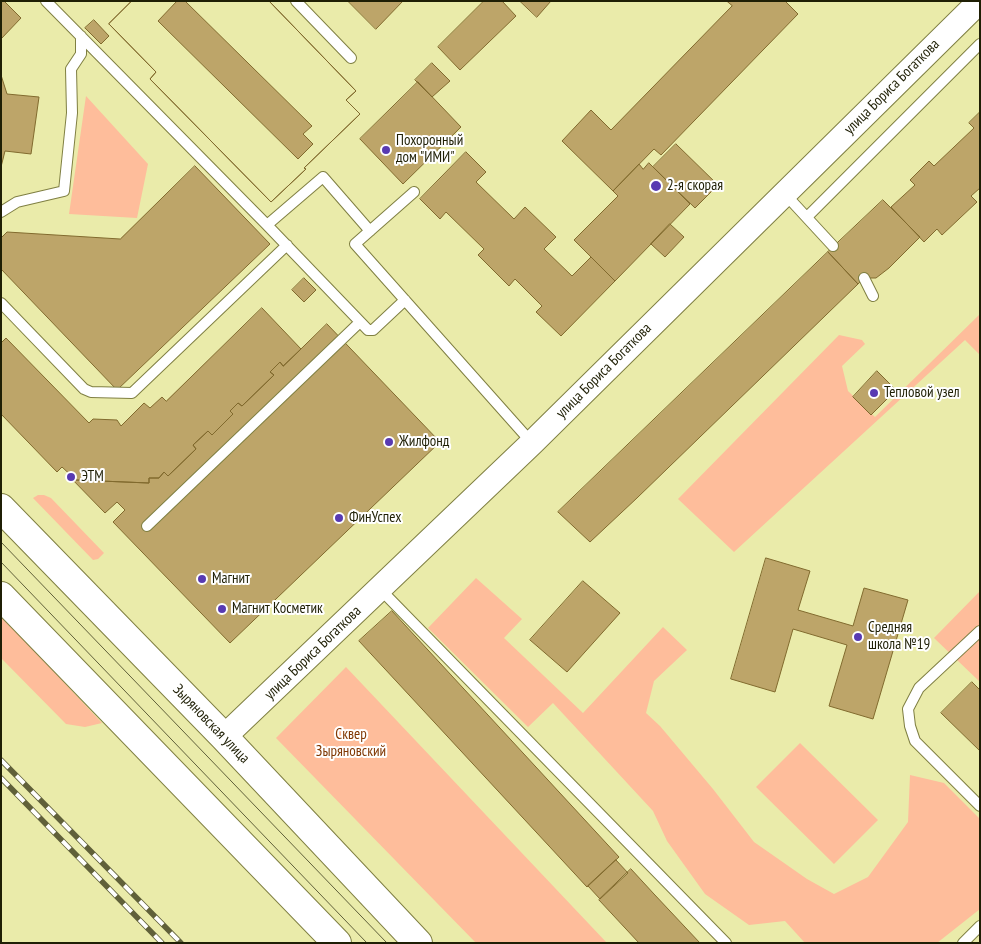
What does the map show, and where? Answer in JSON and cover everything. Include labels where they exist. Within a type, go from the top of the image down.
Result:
[{"type":"main road","name":"Зыряновская улица","points":[[1,508],[224,737],[418,943]]},
{"type":"main road","points":[[1,596],[337,943]]},
{"type":"street","name":"улица Бориса Богаткова","points":[[224,737],[532,443],[980,1]]},
{"type":"lane","points":[[46,1],[287,245],[368,330],[373,330],[405,300]]},
{"type":"lane","points":[[296,1],[351,58]]},
{"type":"lane","points":[[1,212],[17,202],[64,191],[72,113],[71,69],[81,54],[81,36]]},
{"type":"lane","points":[[807,217],[980,44]]},
{"type":"lane","points":[[267,225],[323,177],[370,231]]},
{"type":"lane","points":[[414,192],[355,244],[532,443]]},
{"type":"lane","points":[[785,194],[833,246]]},
{"type":"lane","points":[[1,303],[84,389],[90,392],[132,393],[287,245]]},
{"type":"lane","points":[[864,278],[873,296]]},
{"type":"lane","points":[[147,526],[360,322]]},
{"type":"lane","points":[[380,589],[726,943]]},
{"type":"lane","points":[[980,631],[919,688],[908,709],[910,726],[915,741],[980,806]]},
{"type":"lane","points":[[963,943],[980,926]]},
{"type":"green space","points":[[86,96],[148,164],[137,218],[69,214]]},
{"type":"green space","points":[[980,314],[980,355],[965,340],[734,552],[678,499],[839,335],[862,340],[865,344],[842,366],[848,391],[875,417]]},
{"type":"green space","points":[[38,495],[51,498],[104,553],[98,559],[93,560],[33,498]]},
{"type":"green space","points":[[476,578],[522,619],[504,638],[583,713],[663,627],[687,650],[654,681],[646,713],[660,726],[713,789],[754,842],[807,879],[834,894],[868,877],[908,822],[910,775],[944,783],[980,819],[980,909],[937,943],[805,943],[785,921],[749,925],[705,894],[667,841],[653,811],[553,703],[528,727],[428,628]]},
{"type":"green space","points":[[980,591],[980,682],[934,638]]},
{"type":"green space","points":[[1,618],[4,618],[102,723],[85,727],[66,724],[1,658]]},
{"type":"green space","name":"Cквер Зыряновский","points":[[346,667],[607,943],[476,943],[276,738]]},
{"type":"green space","points":[[800,743],[878,820],[834,864],[756,787]]},
{"type":"building","points":[[1,1],[4,1],[21,18],[1,39]]},
{"type":"building","points":[[132,1],[177,1],[158,21],[298,159],[313,144],[303,134],[312,126],[185,1],[269,1],[356,91],[346,100],[360,114],[271,202],[150,79],[156,72],[109,24]]},
{"type":"building","points":[[132,1],[269,1],[356,91],[346,100],[360,114],[271,202],[150,79],[156,72],[109,24]]},
{"type":"building","points":[[348,1],[403,1],[376,29]]},
{"type":"building","points":[[484,1],[502,1],[516,16],[460,70],[438,47]]},
{"type":"building","points":[[520,1],[551,1],[537,17]]},
{"type":"building","points":[[727,1],[785,1],[798,14],[661,155],[654,149],[613,191],[562,141],[591,110],[611,130],[732,6]]},
{"type":"building","points":[[94,20],[109,36],[101,44],[85,28]]},
{"type":"building","points":[[432,63],[450,81],[432,97],[415,80]]},
{"type":"building","points":[[1,75],[7,94],[39,97],[31,154],[5,151],[1,167]]},
{"type":"building","points":[[418,82],[461,127],[403,184],[360,139]]},
{"type":"building","points":[[980,112],[980,188],[971,196],[977,202],[942,235],[937,229],[924,242],[891,207],[915,185],[910,180],[929,161],[934,166],[974,128],[969,123]]},
{"type":"building","points":[[676,144],[718,185],[695,208],[653,167]]},
{"type":"building","points":[[466,152],[486,172],[476,182],[514,219],[525,207],[556,237],[544,249],[572,276],[591,257],[615,281],[561,336],[536,312],[542,306],[515,279],[509,286],[478,255],[484,249],[446,212],[440,219],[420,199]]},
{"type":"building","points":[[649,163],[690,204],[615,281],[574,240],[618,196],[613,191],[639,164],[643,169]]},
{"type":"building","points":[[195,166],[270,244],[117,390],[1,269],[1,238],[7,232],[120,239]]},
{"type":"building","points":[[883,200],[920,237],[889,268],[876,278],[864,278],[858,284],[828,252]]},
{"type":"building","points":[[670,224],[684,237],[665,257],[651,244]]},
{"type":"building","points":[[828,252],[858,284],[590,542],[558,512]]},
{"type":"building","points":[[304,278],[316,290],[304,302],[292,290]]},
{"type":"building","points":[[262,308],[301,349],[283,366],[280,362],[270,372],[274,375],[242,406],[238,403],[230,411],[233,414],[212,435],[208,431],[193,445],[196,449],[168,476],[164,472],[159,478],[149,478],[149,483],[76,480],[62,467],[57,472],[1,414],[1,343],[6,338],[89,423],[93,419],[117,420],[121,426],[144,403],[150,408],[162,397],[166,401]]},
{"type":"building","points":[[327,324],[440,442],[230,643],[113,522],[125,510],[117,502],[105,513],[68,475],[76,480],[149,483],[149,478],[159,478],[164,472],[168,476],[196,449],[193,445],[208,431],[212,435],[233,414],[230,411],[238,403],[242,406],[274,375],[270,372],[280,362],[283,366]]},
{"type":"building","name":"Тепловой узел","points":[[877,371],[896,390],[871,415],[853,397]]},
{"type":"building","name":"Средняя школа №19","points":[[766,558],[810,571],[798,610],[853,626],[864,588],[908,600],[873,719],[829,706],[847,645],[793,629],[775,692],[731,679]]},
{"type":"building","points":[[583,581],[620,613],[567,672],[530,640]]},
{"type":"building","points":[[392,611],[619,857],[587,887],[359,641]]},
{"type":"building","points":[[972,682],[980,690],[980,751],[941,713]]},
{"type":"building","points":[[616,860],[628,873],[600,899],[588,886]]},
{"type":"building","points":[[631,869],[700,943],[639,943],[599,900]]},
{"type":"tram line","points":[[1,542],[387,943]]},
{"type":"tram line","points":[[1,562],[367,943]]},
{"type":"railway","points":[[1,760],[181,943]]},
{"type":"railway","points":[[1,778],[162,943]]},
{"type":"place","name":"Похоронный дом \"ИМИ\"","points":[[386,150]]},
{"type":"place","name":"2-я скорая","points":[[656,186]]},
{"type":"place","name":"Тепловой узел","points":[[874,393]]},
{"type":"place","name":"Жилфонд","points":[[389,442]]},
{"type":"place","name":"ЭТМ","points":[[71,477]]},
{"type":"place","name":"ФинУспех","points":[[339,518]]},
{"type":"place","name":"Магнит","points":[[202,579]]},
{"type":"place","name":"Магнит Косметик","points":[[222,609]]},
{"type":"place","name":"Средняя школа №19","points":[[858,637]]}]
